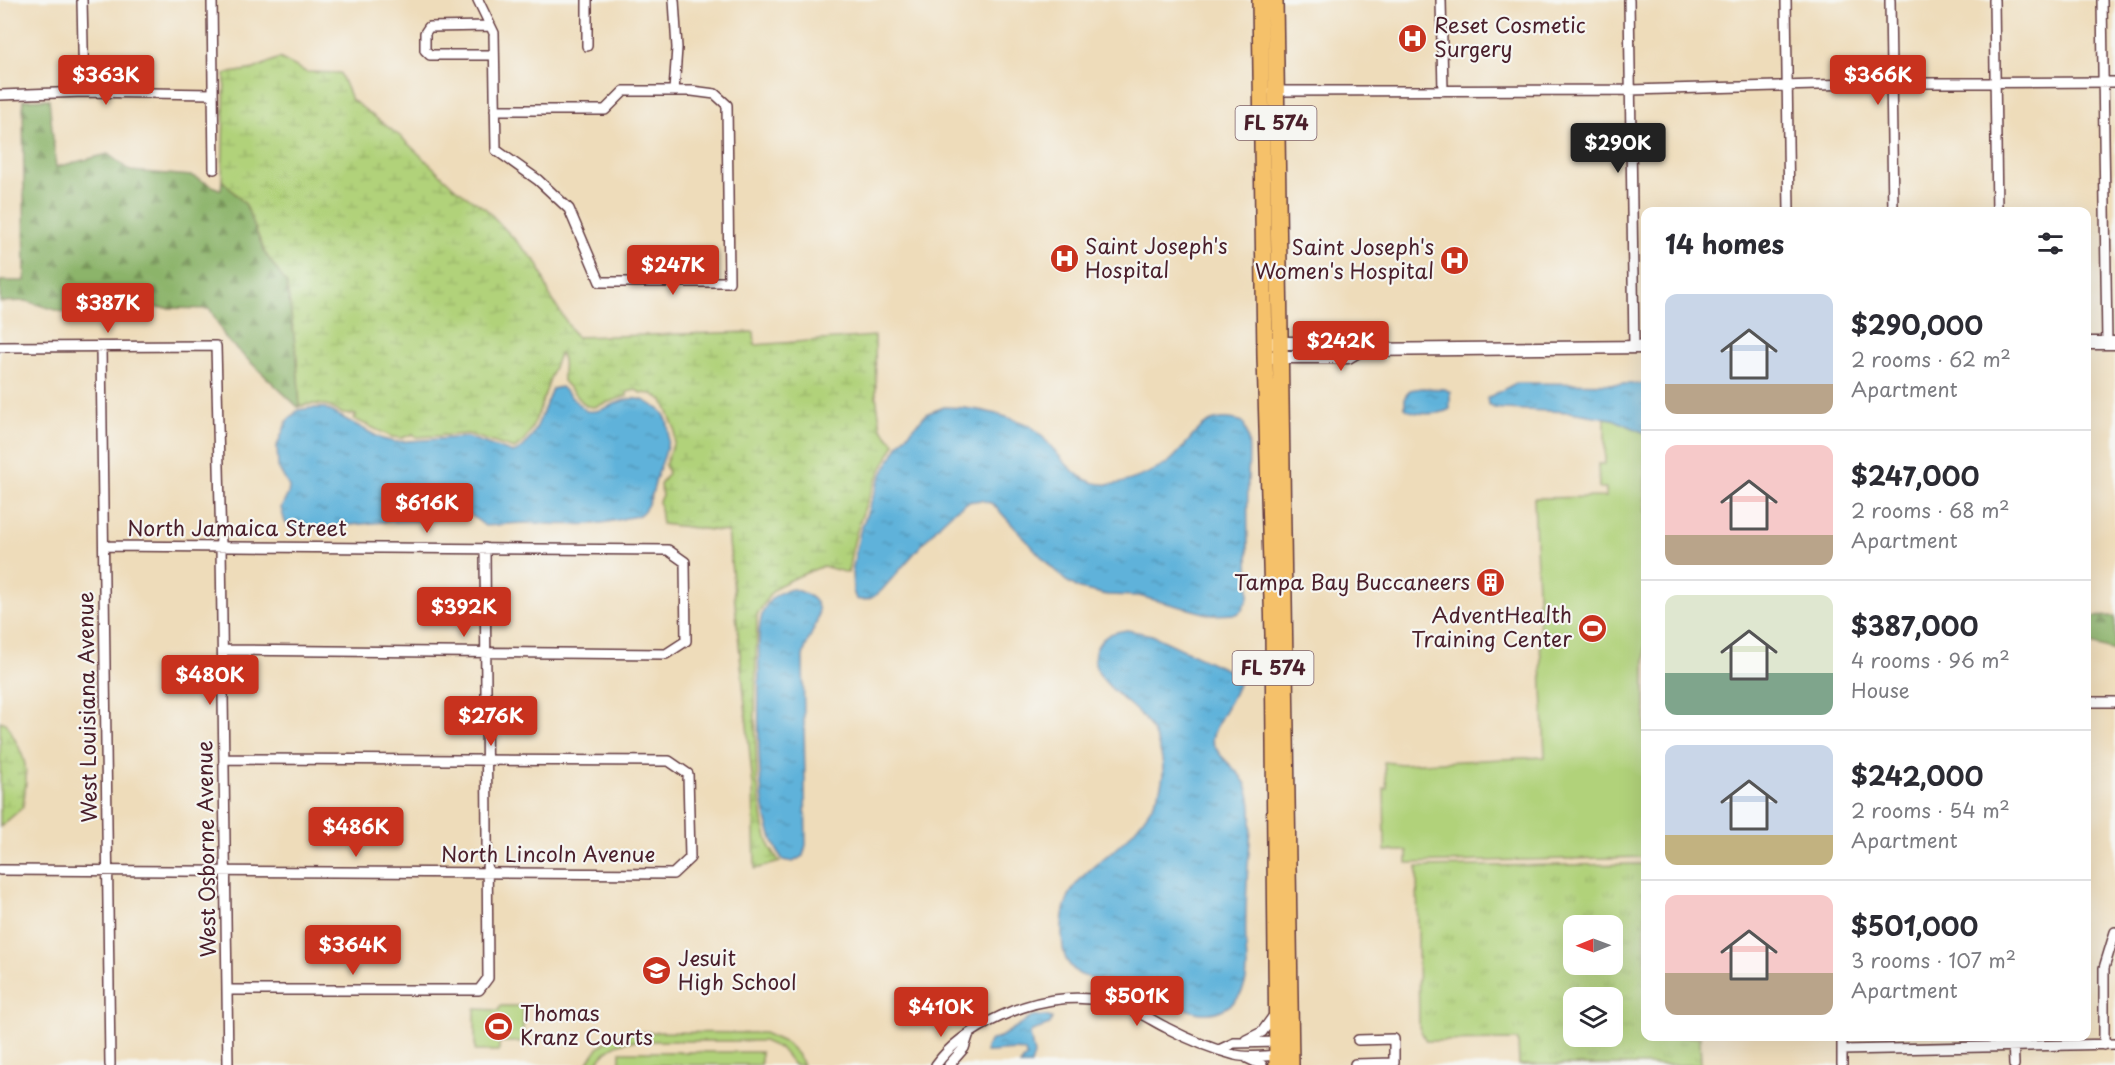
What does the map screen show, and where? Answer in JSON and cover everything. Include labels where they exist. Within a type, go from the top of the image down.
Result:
[{"type":"main road","name":"FL 574","points":[[1260,0],[1268,91],[1273,350],[1280,1051]]},
{"type":"main road","name":"FL 574","points":[[1268,91],[1275,0]]},
{"type":"main road","name":"FL 574","points":[[1273,350],[1276,1012],[1280,1051],[1292,1065]]},
{"type":"street","points":[[82,0],[84,92]]},
{"type":"street","points":[[212,0],[214,170]]},
{"type":"street","points":[[478,0],[494,33],[494,55],[495,110],[496,150],[538,180],[569,209],[600,282],[729,282],[728,105],[716,93],[624,91],[605,110],[495,110]]},
{"type":"street","points":[[587,0],[587,46]]},
{"type":"street","points":[[674,0],[676,48],[674,91]]},
{"type":"street","points":[[1441,0],[1443,91]]},
{"type":"street","points":[[1273,350],[1348,357],[1359,350],[1640,347],[1630,90],[1629,0]]},
{"type":"street","points":[[1786,0],[1789,207]]},
{"type":"street","points":[[1890,0],[1893,207]]},
{"type":"street","points":[[1994,0],[1997,207]]},
{"type":"street","points":[[2091,343],[2111,343],[2102,0]]},
{"type":"street","points":[[490,26],[429,27],[425,33],[425,51],[430,55],[494,55]]},
{"type":"street","points":[[1268,91],[1630,90],[1892,83],[2115,82]]},
{"type":"street","points":[[0,95],[84,92],[213,94]]},
{"type":"street","name":"West Osborne Avenue","points":[[101,348],[216,346],[228,1065]]},
{"type":"street","points":[[0,347],[101,348]]},
{"type":"street","name":"West Louisiana Avenue","points":[[101,348],[111,1065]]},
{"type":"street","name":"North Jamaica Street","points":[[104,546],[668,550],[685,562],[686,640],[666,654],[485,651]]},
{"type":"street","points":[[227,990],[479,990],[488,978],[485,548]]},
{"type":"street","points":[[222,650],[485,651]]},
{"type":"street","points":[[2091,702],[2115,702]]},
{"type":"street","points":[[224,759],[486,761]]},
{"type":"street","name":"North Lincoln Avenue","points":[[0,870],[673,874],[690,858],[687,819],[688,774],[669,761],[486,761]]},
{"type":"street","points":[[2104,1044],[2104,968],[2115,932]]},
{"type":"street","points":[[936,1065],[956,1042],[997,1018],[1029,1005],[1056,999],[1081,998],[1129,1008],[1189,1039],[1254,1060],[1262,1065]]},
{"type":"street","points":[[1221,1049],[1253,1038],[1262,1032],[1276,1012]]},
{"type":"street","points":[[949,1065],[964,1048],[968,1036]]},
{"type":"street","points":[[1355,1064],[1394,1063],[1394,1039],[1358,1040]]},
{"type":"street","points":[[1842,1041],[1842,1065]]},
{"type":"street","points":[[2013,1041],[2014,1065]]},
{"type":"street","points":[[1842,1050],[2013,1041],[2115,1044]]},
{"type":"street","points":[[1238,1043],[1280,1051]]},
{"type":"street","points":[[1239,1055],[1280,1051]]},
{"type":"green space","points":[[279,58],[306,72],[340,73],[351,99],[401,137],[455,188],[486,209],[538,264],[550,296],[576,337],[754,332],[755,345],[875,336],[876,395],[881,428],[895,444],[865,506],[848,573],[823,566],[799,576],[778,586],[757,615],[755,716],[757,781],[764,827],[770,848],[780,862],[755,869],[753,786],[728,532],[662,524],[659,501],[662,495],[660,485],[668,473],[665,465],[674,442],[675,429],[663,400],[652,394],[636,390],[627,392],[627,396],[594,407],[586,406],[563,381],[563,363],[560,353],[529,433],[514,449],[468,434],[417,437],[413,434],[402,438],[392,437],[354,419],[356,415],[343,414],[326,405],[300,406],[297,358],[287,284],[265,253],[246,205],[222,180],[225,74],[254,69]]},
{"type":"green space","points":[[49,99],[56,167],[108,154],[130,171],[192,176],[221,190],[222,180],[246,205],[265,253],[287,284],[297,358],[300,406],[298,407],[226,339],[210,309],[90,306],[79,317],[26,301],[0,302],[0,281],[25,281],[23,100]]},
{"type":"green space","name":"AdventHealth Training Center","points":[[1605,418],[1613,419],[1641,431],[1641,857],[1407,863],[1407,851],[1385,851],[1384,788],[1387,788],[1384,762],[1402,764],[1545,757],[1534,498],[1606,497],[1606,488],[1599,488],[1598,464],[1605,464]]},
{"type":"green space","points":[[2115,616],[2115,651],[2091,644],[2091,617]]},
{"type":"green space","points":[[0,721],[6,723],[22,755],[26,781],[23,807],[0,827]]},
{"type":"green space","points":[[1641,864],[1641,1041],[1700,1041],[1701,1065],[1519,1065],[1518,1040],[1426,1041],[1419,1027],[1417,867]]},
{"type":"green space","name":"Thomas Kranz Courts","points":[[500,1006],[523,1006],[523,1042],[499,1042],[499,1051],[475,1051],[475,1009],[499,1010]]},
{"type":"green space","points":[[634,1032],[764,1033],[786,1043],[797,1054],[803,1065],[794,1065],[781,1049],[763,1041],[634,1041],[617,1045],[607,1051],[596,1065],[587,1065],[600,1046],[619,1035]]},
{"type":"green space","points":[[620,1052],[761,1052],[761,1065],[620,1065]]},
{"type":"water","points":[[1516,383],[1641,384],[1641,431],[1613,419],[1570,412],[1494,408],[1488,404],[1487,398]]},
{"type":"water","points":[[561,387],[587,411],[603,409],[634,398],[643,400],[663,413],[669,432],[667,446],[650,499],[644,511],[639,515],[614,521],[576,525],[526,523],[485,526],[467,512],[459,511],[446,517],[426,521],[317,528],[290,527],[285,522],[281,508],[289,487],[278,467],[277,446],[287,421],[298,410],[325,408],[382,439],[395,442],[467,437],[513,453],[527,443],[532,435],[552,389]]},
{"type":"water","points":[[1445,389],[1450,392],[1450,409],[1427,414],[1409,411],[1405,408],[1405,397],[1410,390]]},
{"type":"water","points":[[944,407],[989,412],[1028,425],[1042,436],[1077,474],[1100,484],[1121,483],[1159,468],[1170,461],[1200,428],[1208,423],[1218,419],[1243,422],[1248,437],[1249,452],[1249,596],[1242,610],[1237,614],[1212,615],[1139,596],[1107,595],[1080,589],[1066,581],[1050,566],[993,504],[981,500],[968,502],[955,510],[881,591],[866,600],[856,599],[853,591],[852,571],[860,532],[880,478],[900,443],[926,414]]},
{"type":"water","points":[[793,589],[808,595],[816,602],[818,619],[805,647],[803,657],[806,845],[803,856],[793,862],[783,860],[773,842],[762,796],[759,642],[761,618],[765,607],[778,593]]},
{"type":"water","points":[[1127,630],[1152,635],[1234,673],[1239,681],[1212,739],[1219,753],[1241,776],[1250,800],[1251,824],[1246,914],[1247,974],[1238,998],[1226,1008],[1211,1013],[1190,1011],[1145,990],[1077,973],[1063,952],[1062,919],[1069,895],[1083,876],[1136,828],[1155,800],[1162,781],[1162,757],[1150,727],[1139,713],[1110,687],[1096,668],[1094,658],[1097,647],[1103,639],[1110,634]]},
{"type":"water","points":[[1032,1017],[1052,1018],[1050,1025],[1032,1031],[1030,1034],[1034,1055],[1031,1065],[1020,1065],[1026,1057],[1025,1051],[986,1052],[986,1047],[991,1040],[997,1039]]},
{"type":"place","name":"Reset Cosmetic Surgery","points":[[1413,38]]},
{"type":"place","name":"Saint Joseph's Hospital","points":[[1064,259]]},
{"type":"place","name":"Saint Joseph's Women's Hospital","points":[[1455,260]]},
{"type":"place","name":"Tampa Bay Buccaneers","points":[[1491,583]]},
{"type":"place","name":"AdventHealth Training Center","points":[[1593,628]]},
{"type":"place","name":"Jesuit High School","points":[[657,971]]},
{"type":"place","name":"Thomas Kranz Courts","points":[[499,1026]]}]
